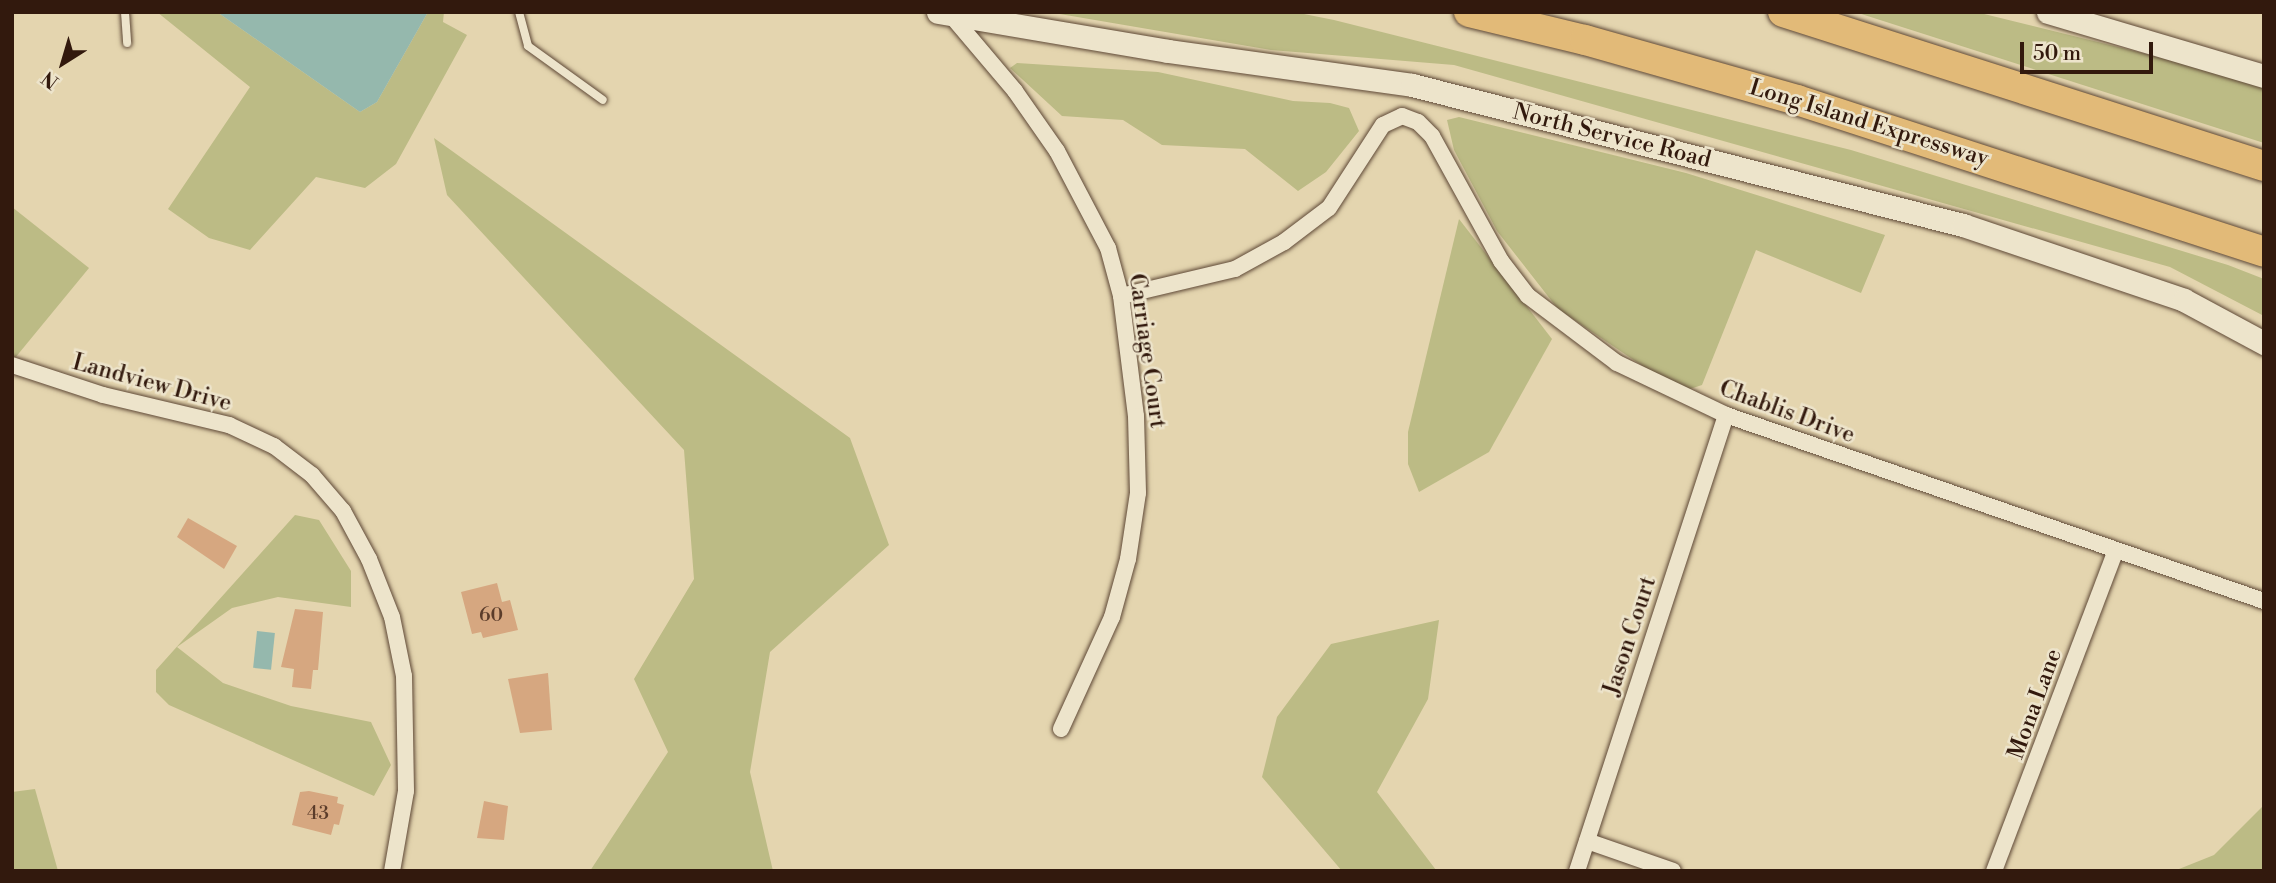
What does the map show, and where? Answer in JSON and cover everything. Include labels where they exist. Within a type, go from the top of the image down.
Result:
[{"type":"highway","name":"Long Island Expressway","points":[[1469,12],[1585,40],[1797,100],[2264,252]]},
{"type":"highway","points":[[1783,12],[2264,166]]},
{"type":"main road","points":[[2048,12],[2264,76]]},
{"type":"main road","name":"North Service Road","points":[[944,13],[1438,92],[1963,225],[2184,300],[2264,343]]},
{"type":"street","name":"Carriage Court","points":[[944,13],[1015,91],[1057,150],[1108,248],[1121,296],[1136,416],[1138,494],[1128,559],[1112,617],[1061,729]]},
{"type":"street","name":"Chablis Drive","points":[[1121,296],[1235,269],[1284,242],[1329,208],[1383,125],[1402,116],[1418,122],[1432,136],[1501,261],[1528,296],[1618,363],[1726,415],[2115,552],[2264,601]]},
{"type":"street","name":"Landview Drive","points":[[12,365],[103,395],[229,425],[274,446],[303,468],[343,511],[369,559],[392,617],[404,676],[406,791],[392,871]]},
{"type":"street","name":"Jason Court","points":[[1577,871],[1726,415]]},
{"type":"street","name":"Mona Lane","points":[[1994,871],[2115,552]]},
{"type":"street","points":[[1587,841],[1673,871]]},
{"type":"lane","points":[[125,12],[127,43]]},
{"type":"lane","points":[[519,12],[517,20],[528,46],[603,100]]},
{"type":"shaded area","points":[[157,12],[217,12],[360,112],[377,102],[428,12],[444,12],[443,22],[467,35],[396,164],[365,188],[316,177],[250,250],[209,238],[168,209],[250,87]]},
{"type":"shaded area","points":[[1048,12],[1294,12],[1334,20],[1851,150],[2228,265],[2264,279],[2264,316],[2170,267],[1454,65],[1271,50]]},
{"type":"shaded area","points":[[1855,12],[1976,12],[2264,83],[2264,143]]},
{"type":"shaded area","points":[[1017,63],[1158,72],[1293,101],[1330,103],[1349,108],[1359,131],[1326,172],[1298,191],[1245,149],[1162,145],[1123,120],[1062,116],[1010,68]]},
{"type":"shaded area","points":[[1459,117],[1686,173],[1885,235],[1861,293],[1756,250],[1702,385],[1687,390],[1656,375],[1558,309],[1497,231],[1454,150],[1447,120]]},
{"type":"shaded area","points":[[434,138],[850,438],[889,545],[770,652],[750,772],[773,871],[590,871],[668,752],[634,679],[694,579],[684,450],[447,195]]},
{"type":"shaded area","points":[[12,207],[89,268],[15,358],[12,356]]},
{"type":"shaded area","points":[[1459,219],[1552,339],[1489,452],[1419,492],[1408,464],[1408,432]]},
{"type":"shaded area","points":[[295,515],[319,520],[351,571],[351,607],[278,597],[232,608],[177,647],[223,683],[291,706],[371,722],[391,765],[374,796],[169,705],[156,692],[156,670]]},
{"type":"shaded area","points":[[1439,620],[1428,699],[1377,792],[1436,870],[1342,871],[1262,777],[1277,717],[1331,644]]},
{"type":"shaded area","points":[[35,789],[58,871],[12,871],[12,792]]},
{"type":"shaded area","points":[[2264,805],[2264,871],[2174,871],[2214,855]]},
{"type":"water","points":[[217,12],[428,12],[377,102],[360,112]]},
{"type":"water","points":[[257,631],[275,633],[271,670],[253,668]]},
{"type":"building","points":[[188,518],[237,546],[224,569],[177,537]]},
{"type":"building","points":[[497,583],[502,602],[510,600],[518,630],[483,638],[481,632],[472,634],[461,592]]},
{"type":"building","points":[[295,609],[323,612],[318,670],[313,670],[311,689],[292,687],[294,669],[281,667]]},
{"type":"building","points":[[548,673],[552,730],[520,733],[508,679]]},
{"type":"building","points":[[309,791],[338,797],[337,803],[344,805],[339,825],[334,824],[331,835],[292,825],[300,792]]},
{"type":"building","points":[[484,801],[508,806],[504,840],[477,838]]}]
